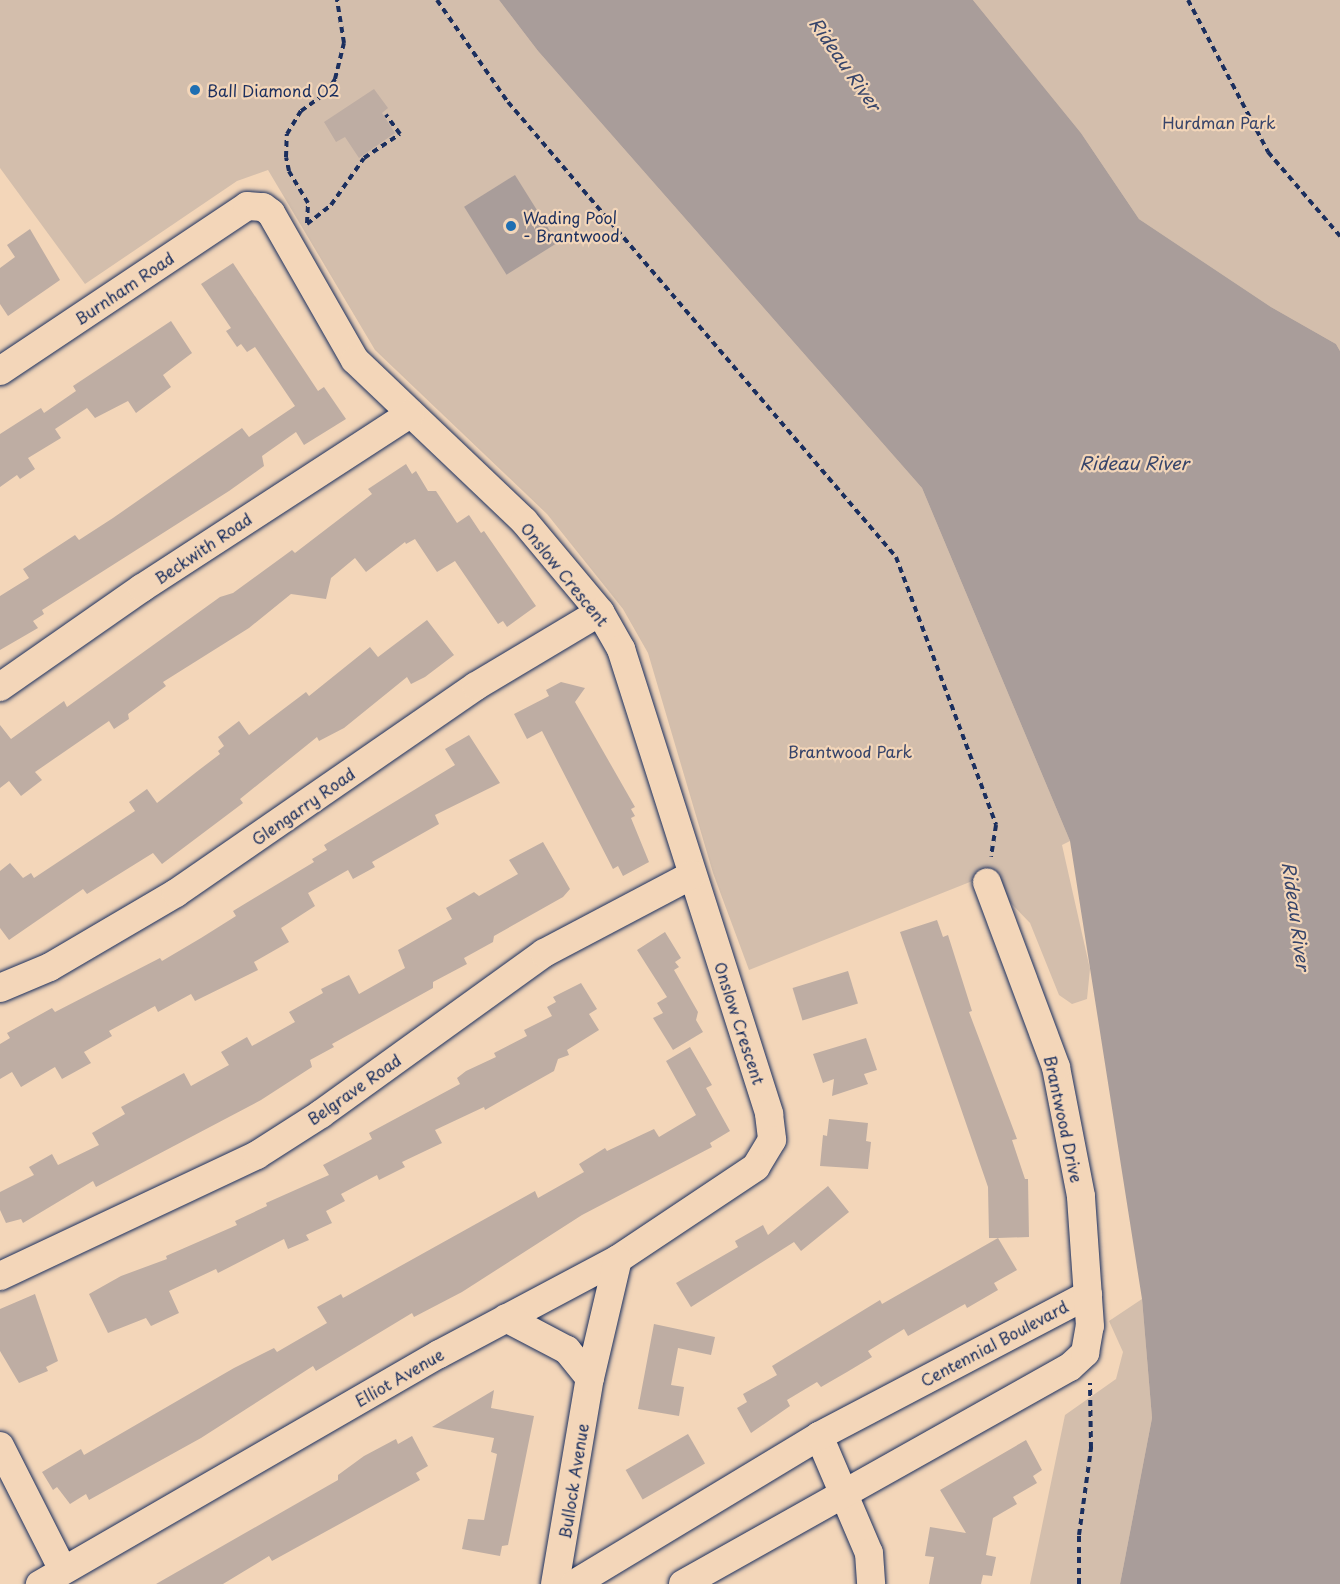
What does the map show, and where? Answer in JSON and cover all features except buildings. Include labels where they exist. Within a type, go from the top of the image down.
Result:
[{"type":"street","name":"Onslow Crescent","points":[[247,206],[263,207],[296,230],[355,360],[524,521],[600,612],[621,649],[769,1114],[772,1140],[756,1167]]},
{"type":"street","name":"Burnham Road","points":[[0,370],[247,206]]},
{"type":"street","name":"Beckwith Road","points":[[0,687],[171,569],[410,414]]},
{"type":"street","name":"Glengarry Road","points":[[0,988],[50,967],[176,893],[476,686],[600,612]]},
{"type":"street","name":"Belgrave Road","points":[[0,1276],[257,1155],[321,1114],[544,953],[692,875]]},
{"type":"street","name":"Brantwood Drive","points":[[987,882],[1056,1067],[1081,1196],[1088,1295]]},
{"type":"street","name":"Elliot Avenue","points":[[51,1577],[506,1318],[618,1259],[756,1167]]},
{"type":"street","name":"Bullock Avenue","points":[[555,1584],[590,1378],[618,1259]]},
{"type":"street","name":"Centennial Boulevard","points":[[574,1584],[819,1436],[1088,1295],[1090,1326],[1085,1353]]},
{"type":"street","points":[[506,1318],[567,1350],[590,1378]]},
{"type":"street","points":[[683,1584],[1070,1367],[1085,1353]]},
{"type":"street","points":[[819,1436],[869,1553],[871,1584]]},
{"type":"street","points":[[0,1446],[51,1577]]},
{"type":"path","points":[[296,230],[310,211],[289,171],[287,134],[301,111],[326,93],[335,80],[344,43],[337,0]]},
{"type":"path","points":[[437,0],[508,102],[896,558],[996,825],[987,882]]},
{"type":"path","points":[[1188,0],[1268,152],[1340,236]]},
{"type":"path","points":[[296,230],[331,205],[364,158],[400,134],[386,116]]},
{"type":"path","points":[[1079,1584],[1079,1535],[1091,1438],[1090,1378],[1085,1353]]},
{"type":"green space","name":"Brantwood Park","points":[[0,0],[499,0],[538,51],[922,488],[1070,841],[1062,845],[1090,969],[1087,999],[1072,1004],[1059,995],[1030,923],[985,876],[749,970],[713,873],[648,653],[623,609],[547,514],[375,350],[268,170],[237,181],[85,284],[0,168]]},
{"type":"green space","name":"Hurdman Park","points":[[973,0],[1340,0],[1340,351],[1336,344],[1271,307],[1139,219],[1081,133]]},
{"type":"green space","points":[[1142,1299],[1152,1418],[1120,1584],[1030,1584],[1065,1415],[1116,1379],[1123,1352],[1109,1321]]},
{"type":"water","name":"Rideau River","points":[[499,0],[973,0],[1081,133],[1139,219],[1271,307],[1336,344],[1340,351],[1340,1584],[1120,1584],[1152,1418],[1142,1299],[1070,841],[922,488],[538,51]]},
{"type":"water","name":"Wading Pool - Brantwood","points":[[515,175],[557,243],[507,275],[464,207]]},
{"type":"place","name":"Ball Diamond 02","points":[[195,90]]},
{"type":"place","name":"Wading Pool - Brantwood","points":[[511,226]]}]
